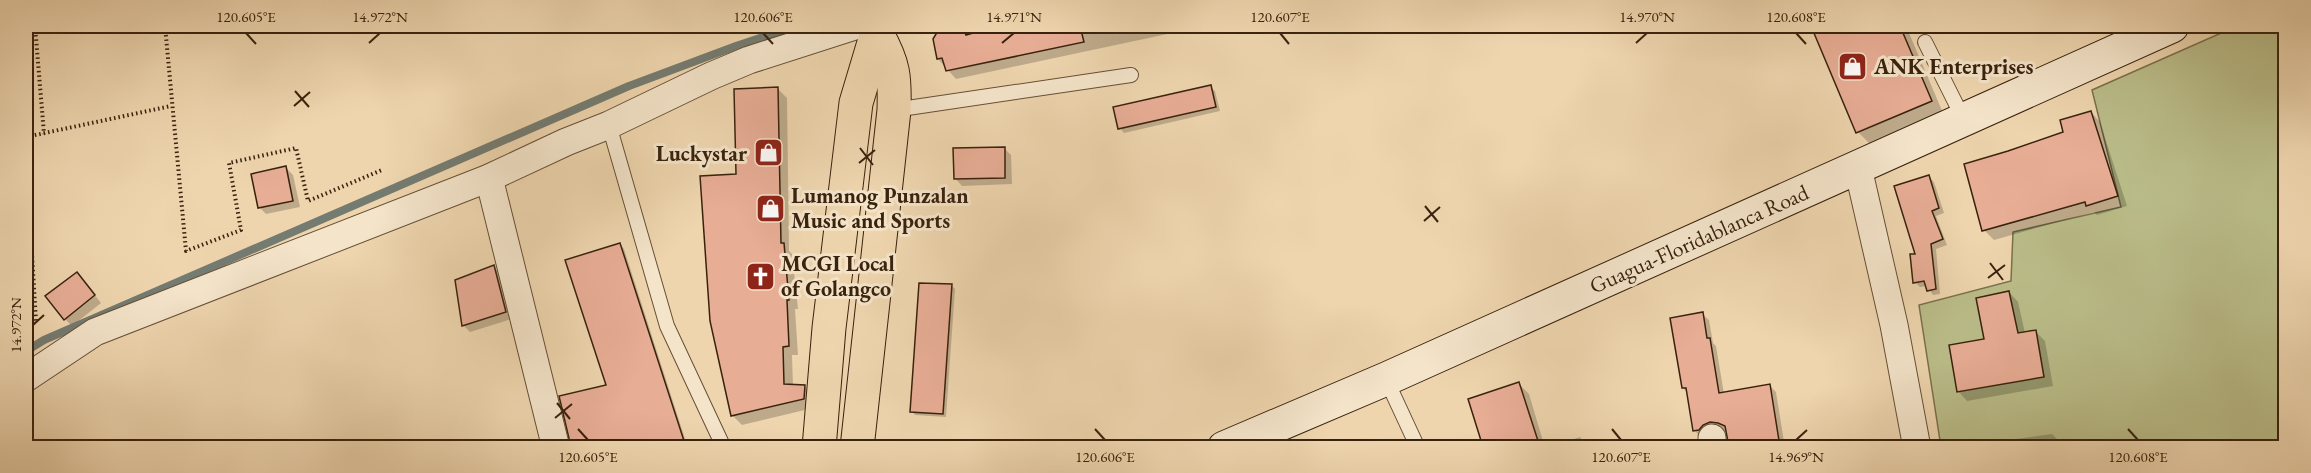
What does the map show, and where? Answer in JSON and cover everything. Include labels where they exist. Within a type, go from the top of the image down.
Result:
[{"type":"highway","points":[[857,447],[894,110],[894,80],[889,56],[870,28]]},
{"type":"highway","points":[[819,447],[829,328],[856,103],[870,28]]},
{"type":"main road","name":"Guagua-Floridablanca Road","points":[[1224,447],[1386,379],[2172,26]]},
{"type":"street","points":[[26,378],[95,332],[489,178],[749,60],[870,28]]},
{"type":"street","points":[[1858,168],[1894,325],[1917,447]]},
{"type":"street","points":[[489,178],[556,447]]},
{"type":"lane","points":[[1925,42],[1964,120]]},
{"type":"lane","points":[[894,110],[1131,75]]},
{"type":"lane","points":[[609,125],[667,326],[724,447]]},
{"type":"lane","points":[[1386,379],[1418,447]]},
{"type":"path","points":[[35,26],[44,134]]},
{"type":"path","points":[[165,26],[186,251],[241,230],[229,163],[296,148],[308,201],[382,170]]},
{"type":"path","points":[[26,136],[171,106]]},
{"type":"path","points":[[26,153],[36,322],[26,324]]},
{"type":"green space","points":[[2237,26],[2285,26],[2285,447],[1941,447],[1919,305],[2011,281],[2013,232],[2121,207],[2092,90]]},
{"type":"building","points":[[962,26],[966,35],[997,26],[1080,26],[1084,42],[946,71],[942,58],[937,59],[933,39],[939,29]]},
{"type":"building","points":[[1811,26],[1900,26],[1932,101],[1856,133]]},
{"type":"building","points":[[1211,85],[1216,107],[1118,129],[1113,107]]},
{"type":"building","points":[[778,87],[781,243],[784,243],[789,300],[787,300],[789,346],[783,347],[784,384],[805,385],[804,399],[731,416],[710,321],[700,176],[736,174],[734,89]]},
{"type":"building","points":[[2091,111],[2118,196],[2086,206],[2085,202],[1982,231],[1964,164],[2063,132],[2060,120]]},
{"type":"building","points":[[1005,147],[1005,178],[954,179],[953,148]]},
{"type":"building","points":[[286,166],[293,201],[258,208],[251,174]]},
{"type":"building","points":[[1929,175],[1939,208],[1932,211],[1943,239],[1931,244],[1936,289],[1927,291],[1924,281],[1913,283],[1910,254],[1915,254],[1894,186]]},
{"type":"building","points":[[620,243],[686,447],[571,447],[559,396],[606,385],[565,260]]},
{"type":"building","points":[[494,265],[506,312],[462,326],[455,280]]},
{"type":"building","points":[[77,272],[95,295],[64,320],[45,296]]},
{"type":"building","points":[[919,283],[952,284],[943,414],[910,412]]},
{"type":"building","points":[[2009,291],[2018,333],[2036,330],[2044,377],[1957,392],[1949,345],[1984,339],[1976,298]]},
{"type":"building","points":[[1703,312],[1707,338],[1710,338],[1719,393],[1770,384],[1780,447],[1729,447],[1725,426],[1718,423],[1710,422],[1699,430],[1693,431],[1686,388],[1682,388],[1670,318]]},
{"type":"building","points":[[1519,382],[1540,447],[1483,447],[1468,399]]},
{"type":"waterway","points":[[26,351],[44,340],[629,86],[796,26]]},
{"type":"place","name":"ANK Enterprises","points":[[1853,66]]},
{"type":"place","name":"Luckystar","points":[[768,153]]},
{"type":"place","name":"Lumanog Punzalan Music and Sports","points":[[770,208]]},
{"type":"place","name":"MCGI Local of Golangco","points":[[760,276]]}]
